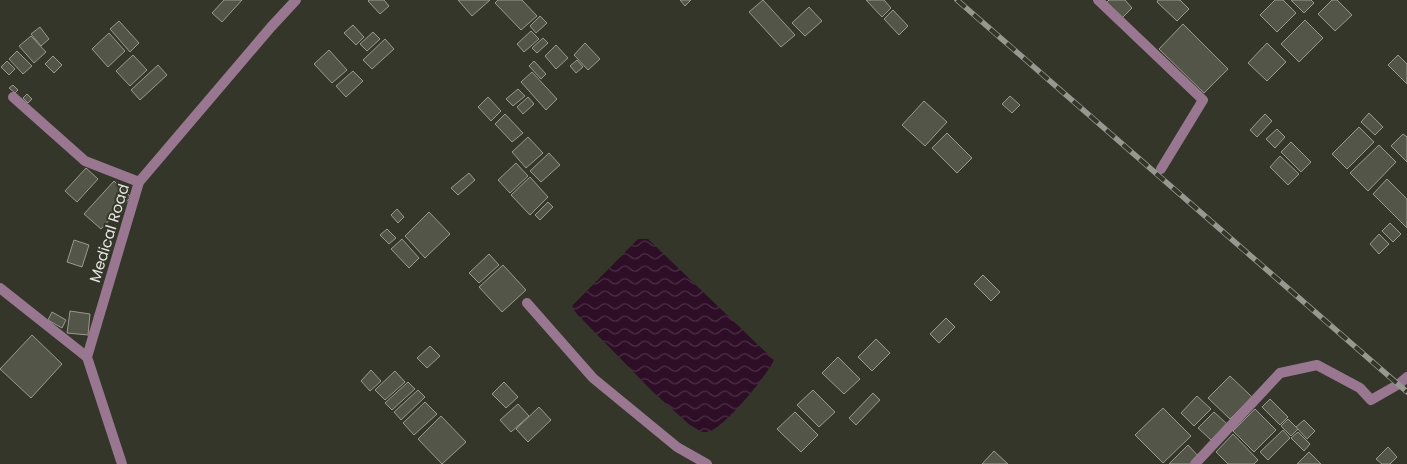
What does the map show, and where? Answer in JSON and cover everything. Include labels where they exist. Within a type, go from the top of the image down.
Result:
[{"type":"street","name":"Medical Road","points":[[87,357],[139,182],[296,0]]},
{"type":"street","points":[[1098,0],[1203,100],[1161,169]]},
{"type":"street","points":[[13,97],[85,161],[139,182]]},
{"type":"street","points":[[0,288],[87,357],[122,464]]},
{"type":"street","points":[[527,303],[593,378],[677,447],[707,464]]},
{"type":"street","points":[[1196,464],[1280,373],[1317,365],[1360,388],[1371,400],[1399,384],[1407,377]]},
{"type":"street","points":[[1203,456],[1212,464]]},
{"type":"water","points":[[638,239],[648,239],[774,360],[745,400],[726,420],[710,431],[702,432],[690,425],[653,392],[576,313],[572,306]]},
{"type":"building","points":[[224,0],[242,0],[222,22],[212,13]]},
{"type":"building","points":[[369,0],[384,0],[389,6],[380,14]]},
{"type":"building","points":[[458,0],[490,0],[472,16]]},
{"type":"building","points":[[498,0],[522,0],[537,16],[521,30],[495,3]]},
{"type":"building","points":[[680,0],[691,0],[685,6]]},
{"type":"building","points":[[763,0],[795,35],[781,47],[749,12]]},
{"type":"building","points":[[866,0],[884,0],[891,8],[882,17]]},
{"type":"building","points":[[1109,0],[1125,0],[1132,8],[1122,18],[1106,3]]},
{"type":"building","points":[[1158,0],[1180,0],[1189,9],[1177,21],[1157,2]]},
{"type":"building","points":[[1275,0],[1283,0],[1296,13],[1277,32],[1260,15]]},
{"type":"building","points":[[1291,0],[1311,0],[1314,3],[1304,13]]},
{"type":"building","points":[[1332,0],[1337,0],[1352,15],[1335,31],[1318,14]]},
{"type":"building","points":[[809,7],[822,21],[805,36],[792,23]]},
{"type":"building","points":[[893,10],[908,26],[899,35],[884,19]]},
{"type":"building","points":[[540,16],[547,23],[536,33],[530,26]]},
{"type":"building","points":[[1305,20],[1323,38],[1299,62],[1281,44]]},
{"type":"building","points":[[119,21],[139,43],[130,52],[110,29]]},
{"type":"building","points":[[1183,24],[1228,69],[1204,93],[1159,49]]},
{"type":"building","points":[[353,25],[364,37],[356,45],[344,33]]},
{"type":"building","points":[[40,27],[49,39],[41,46],[31,34]]},
{"type":"building","points":[[531,31],[539,39],[524,52],[517,44]]},
{"type":"building","points":[[373,32],[380,39],[367,51],[360,44]]},
{"type":"building","points":[[109,33],[125,51],[108,67],[92,49]]},
{"type":"building","points":[[31,36],[46,52],[34,63],[19,46]]},
{"type":"building","points":[[543,38],[548,43],[537,53],[532,48]]},
{"type":"building","points":[[385,39],[394,49],[372,69],[363,60]]},
{"type":"building","points":[[585,43],[600,59],[588,70],[574,55]]},
{"type":"building","points":[[1267,43],[1286,62],[1267,81],[1248,63]]},
{"type":"building","points":[[556,45],[568,58],[556,69],[545,56]]},
{"type":"building","points":[[329,50],[347,70],[332,83],[314,64]]},
{"type":"building","points":[[17,51],[32,66],[23,74],[9,59]]},
{"type":"building","points":[[133,55],[147,70],[130,86],[116,71]]},
{"type":"building","points":[[1398,55],[1407,64],[1407,84],[1388,65]]},
{"type":"building","points":[[53,56],[62,65],[54,73],[45,64]]},
{"type":"building","points":[[577,60],[583,67],[576,73],[570,66]]},
{"type":"building","points":[[7,61],[15,69],[9,75],[1,67]]},
{"type":"building","points":[[534,61],[546,74],[541,79],[529,66]]},
{"type":"building","points":[[158,65],[167,75],[140,100],[131,90]]},
{"type":"building","points":[[353,71],[363,81],[346,97],[336,86]]},
{"type":"building","points":[[532,72],[557,99],[546,110],[521,82]]},
{"type":"building","points":[[13,85],[18,90],[15,93],[9,88]]},
{"type":"building","points":[[518,89],[525,96],[513,106],[506,99]]},
{"type":"building","points":[[27,94],[32,99],[28,103],[23,98]]},
{"type":"building","points":[[1010,96],[1020,105],[1012,113],[1002,104]]},
{"type":"building","points":[[488,97],[501,111],[491,121],[478,107]]},
{"type":"building","points":[[528,97],[534,104],[523,114],[517,107]]},
{"type":"building","points":[[924,101],[947,122],[925,146],[902,125]]},
{"type":"building","points":[[1369,113],[1383,127],[1375,135],[1361,122]]},
{"type":"building","points":[[505,114],[523,133],[512,142],[495,124]]},
{"type":"building","points":[[1265,114],[1272,121],[1257,137],[1250,130]]},
{"type":"building","points":[[1359,127],[1374,142],[1347,169],[1332,154]]},
{"type":"building","points":[[1277,129],[1285,137],[1275,148],[1266,139]]},
{"type":"building","points":[[947,133],[972,158],[957,173],[932,148]]},
{"type":"building","points":[[1403,134],[1407,137],[1407,162],[1391,146]]},
{"type":"building","points":[[528,137],[543,153],[526,168],[512,152]]},
{"type":"building","points":[[1291,142],[1311,162],[1301,172],[1281,152]]},
{"type":"building","points":[[1379,145],[1396,162],[1368,191],[1350,173]]},
{"type":"building","points":[[549,153],[560,165],[541,182],[530,171]]},
{"type":"building","points":[[1280,156],[1299,174],[1288,185],[1270,167]]},
{"type":"building","points":[[516,163],[528,176],[510,193],[498,180]]},
{"type":"building","points":[[86,168],[98,179],[77,202],[65,191]]},
{"type":"building","points":[[469,173],[475,180],[458,195],[451,188]]},
{"type":"building","points":[[530,177],[548,197],[530,215],[511,195]]},
{"type":"building","points":[[1387,179],[1407,199],[1407,228],[1373,194]]},
{"type":"building","points":[[114,181],[131,197],[101,229],[84,214]]},
{"type":"building","points":[[548,202],[553,207],[540,220],[535,215]]},
{"type":"building","points":[[397,209],[404,217],[398,223],[391,215]]},
{"type":"building","points":[[429,212],[450,234],[425,258],[405,236]]},
{"type":"building","points":[[1390,223],[1401,234],[1393,242],[1382,231]]},
{"type":"building","points":[[387,229],[396,238],[389,244],[380,235]]},
{"type":"building","points":[[1379,234],[1389,244],[1379,254],[1370,244]]},
{"type":"building","points":[[104,239],[113,243],[109,252],[100,249]]},
{"type":"building","points":[[402,239],[419,258],[409,268],[391,249]]},
{"type":"building","points":[[74,240],[89,245],[82,267],[67,262]]},
{"type":"building","points":[[489,254],[499,265],[479,283],[469,273]]},
{"type":"building","points":[[503,265],[526,290],[502,312],[479,287]]},
{"type":"building","points":[[983,275],[1000,292],[991,301],[974,284]]},
{"type":"building","points":[[70,311],[90,314],[88,335],[67,333]]},
{"type":"building","points":[[52,312],[66,320],[62,328],[48,320]]},
{"type":"building","points":[[946,318],[955,327],[939,343],[930,334]]},
{"type":"building","points":[[32,335],[62,364],[31,398],[0,369]]},
{"type":"building","points":[[876,339],[890,353],[872,371],[858,357]]},
{"type":"building","points":[[430,346],[440,356],[427,368],[417,358]]},
{"type":"building","points":[[838,357],[860,379],[844,394],[822,373]]},
{"type":"building","points":[[371,370],[381,381],[370,391],[361,381]]},
{"type":"building","points":[[395,371],[405,382],[385,400],[375,390]]},
{"type":"building","points":[[1230,376],[1252,397],[1230,419],[1208,398]]},
{"type":"building","points":[[408,382],[415,389],[392,410],[385,403]]},
{"type":"building","points":[[504,382],[518,397],[506,408],[492,394]]},
{"type":"building","points":[[418,390],[425,397],[401,420],[394,412]]},
{"type":"building","points":[[813,390],[835,412],[819,427],[797,405]]},
{"type":"building","points":[[873,393],[880,400],[856,425],[849,418]]},
{"type":"building","points":[[1197,396],[1211,409],[1194,426],[1181,413]]},
{"type":"building","points":[[1270,399],[1288,417],[1280,425],[1262,407]]},
{"type":"building","points":[[425,402],[437,414],[414,435],[403,423]]},
{"type":"building","points":[[518,404],[529,416],[511,432],[500,420]]},
{"type":"building","points":[[539,407],[551,420],[528,442],[516,429]]},
{"type":"building","points":[[1163,408],[1191,436],[1163,463],[1135,435]]},
{"type":"building","points":[[1255,409],[1276,430],[1254,452],[1233,431]]},
{"type":"building","points":[[795,412],[818,435],[801,452],[777,429]]},
{"type":"building","points":[[1214,412],[1227,424],[1211,440],[1198,428]]},
{"type":"building","points":[[441,416],[466,442],[442,464],[418,439]]},
{"type":"building","points":[[1288,419],[1298,429],[1291,436],[1281,426]]},
{"type":"building","points":[[1304,420],[1315,431],[1307,439],[1296,427]]},
{"type":"building","points":[[1283,430],[1290,438],[1268,460],[1260,452]]},
{"type":"building","points":[[1298,432],[1310,444],[1304,451],[1291,438]]},
{"type":"building","points":[[1233,434],[1258,460],[1254,464],[1228,464],[1216,452]]},
{"type":"building","points":[[1188,445],[1199,457],[1192,464],[1169,464]]},
{"type":"building","points":[[1388,447],[1397,457],[1390,464],[1382,464],[1376,459]]},
{"type":"building","points":[[994,451],[1008,464],[982,464]]},
{"type":"building","points":[[1309,452],[1321,464],[1297,464]]},
{"type":"railway","points":[[957,0],[1407,392]]}]
